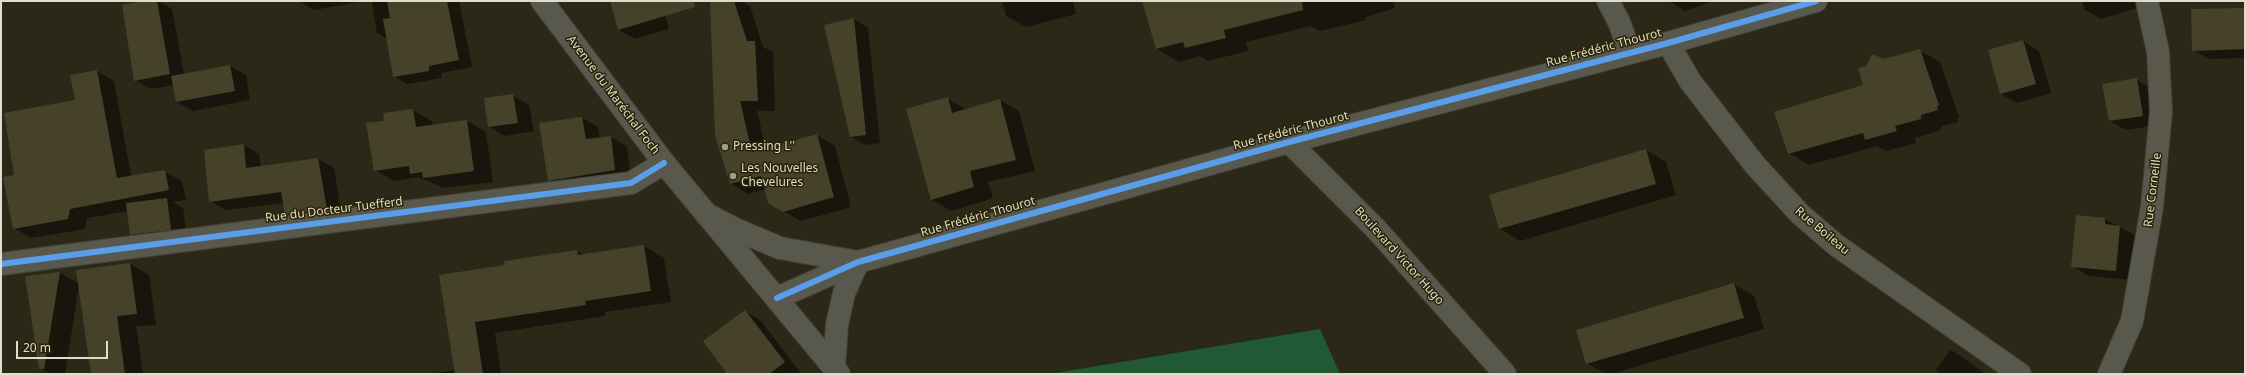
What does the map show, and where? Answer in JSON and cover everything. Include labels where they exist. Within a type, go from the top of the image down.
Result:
[{"type":"street","name":"Avenue du Maréchal Foch","points":[[542,1],[664,163],[836,370]]},
{"type":"street","points":[[1608,1],[1619,22],[1630,52]]},
{"type":"street","name":"Rue Frédéric Thourot","points":[[777,298],[858,262],[1289,142],[1668,43],[1816,1]]},
{"type":"street","name":"Rue Corneille","points":[[2109,374],[2132,321],[2152,207],[2161,112],[2158,52],[2147,1]]},
{"type":"street","name":"Rue Boileau","points":[[1668,43],[1690,81],[1755,165],[1800,214],[1836,245],[2020,374]]},
{"type":"street","name":"Boulevard Victor Hugo","points":[[1289,142],[1376,229],[1505,374]]},
{"type":"street","name":"Rue du Docteur Tuefferd","points":[[1,264],[631,183],[664,163]]},
{"type":"street","name":"Rue Frédéric Thourot","points":[[706,214],[735,229],[780,248],[858,262]]},
{"type":"street","points":[[836,370],[837,325],[844,293],[858,262]]},
{"type":"green space","points":[[1320,329],[1340,374],[1049,374]]},
{"type":"building","points":[[144,1],[157,1],[170,74],[134,81],[122,5]]},
{"type":"building","points":[[387,1],[447,1],[459,60],[429,66],[429,71],[393,77],[383,19],[390,18]]},
{"type":"building","points":[[610,1],[694,1],[695,7],[618,30]]},
{"type":"building","points":[[710,1],[734,1],[747,41],[755,41],[758,101],[740,101],[752,152],[817,134],[834,197],[783,212],[768,203],[761,176],[730,184],[715,135]]},
{"type":"building","points":[[1142,1],[1302,1],[1303,10],[1224,30],[1226,38],[1185,48],[1183,42],[1156,49]]},
{"type":"building","points":[[2245,8],[2245,49],[2192,51],[2191,9]]},
{"type":"building","points":[[854,18],[866,135],[850,137],[824,25]]},
{"type":"building","points":[[2023,40],[2036,84],[2000,94],[1988,50]]},
{"type":"building","points":[[1920,49],[1939,105],[1937,106],[1938,110],[1921,115],[1921,119],[1895,126],[1897,131],[1865,140],[1863,133],[1788,154],[1774,112],[1863,85],[1858,68],[1866,66],[1872,54],[1884,59]]},
{"type":"building","points":[[230,65],[235,91],[176,102],[171,76]]},
{"type":"building","points":[[97,70],[117,178],[165,170],[169,190],[70,209],[68,219],[13,229],[3,177],[14,175],[4,113],[75,100],[70,75]]},
{"type":"building","points":[[2137,78],[2143,116],[2109,121],[2102,84]]},
{"type":"building","points":[[513,94],[518,123],[488,127],[484,98]]},
{"type":"building","points":[[948,97],[952,113],[1000,99],[1016,160],[970,171],[974,187],[931,200],[906,109]]},
{"type":"building","points":[[413,109],[416,127],[467,120],[474,171],[423,178],[422,172],[410,174],[409,166],[374,171],[366,123],[384,121],[383,113]]},
{"type":"building","points":[[582,117],[586,139],[611,136],[615,170],[548,181],[539,123]]},
{"type":"building","points":[[244,144],[246,168],[318,158],[327,209],[285,215],[281,192],[209,202],[204,150]]},
{"type":"building","points":[[1646,149],[1656,184],[1499,229],[1489,195]]},
{"type":"building","points":[[167,198],[171,230],[130,235],[126,203]]},
{"type":"building","points":[[2076,215],[2105,218],[2105,224],[2120,226],[2116,271],[2071,267]]},
{"type":"building","points":[[644,245],[651,291],[585,301],[586,305],[475,322],[483,374],[455,374],[439,275],[505,265],[504,261],[577,250],[578,255]]},
{"type":"building","points":[[130,263],[137,314],[117,316],[125,374],[91,374],[76,270]]},
{"type":"building","points":[[60,272],[44,369],[39,369],[25,276]]},
{"type":"building","points":[[1734,283],[1744,318],[1586,364],[1576,330]]},
{"type":"building","points":[[745,310],[785,362],[769,374],[727,374],[703,341]]},
{"type":"cycle path","points":[[777,298],[858,262],[1289,142],[1668,43],[1816,1]]},
{"type":"cycle path","points":[[1,264],[631,183],[664,163]]},
{"type":"place","name":"Pressing L''","points":[[725,147]]},
{"type":"place","name":"Les Nouvelles Chevelures","points":[[733,176]]}]
